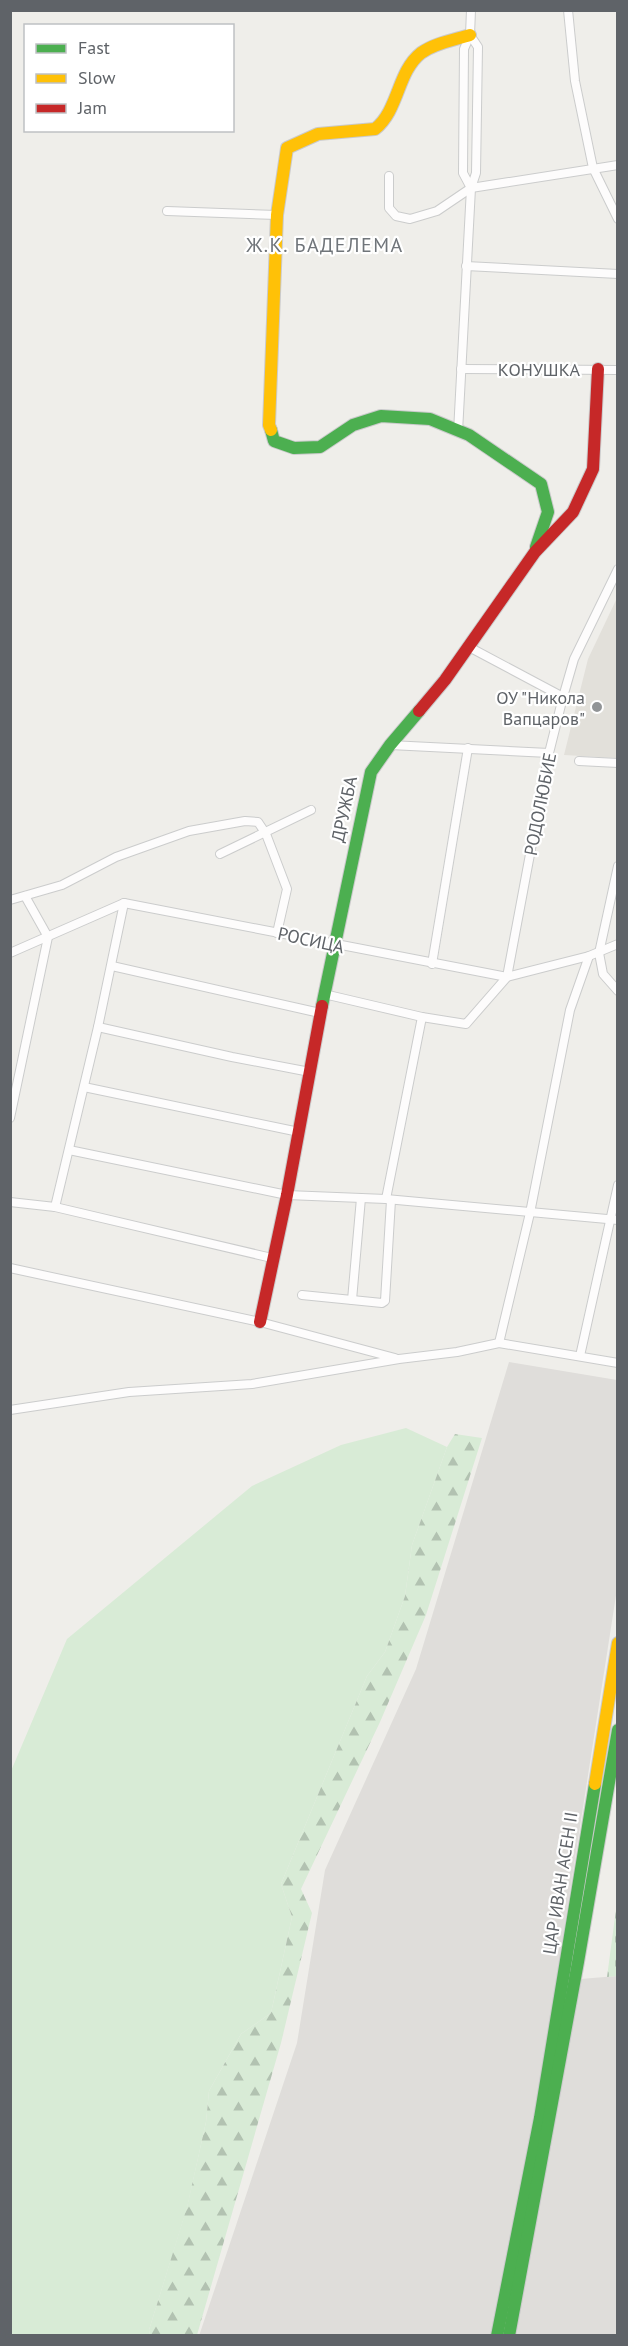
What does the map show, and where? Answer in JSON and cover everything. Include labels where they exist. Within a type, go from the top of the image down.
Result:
[{"type":"street","points":[[471,10],[470,35],[464,49],[463,173],[471,188]]},
{"type":"street","points":[[568,10],[575,81],[593,168],[618,219]]},
{"type":"street","points":[[458,432],[471,188],[476,173],[478,47],[470,35]]},
{"type":"street","points":[[470,35],[418,55],[411,64],[384,121],[375,129],[325,132],[304,137],[287,148],[277,215],[269,425],[274,441],[294,448],[321,447],[353,425],[381,416],[430,419],[469,435],[541,484],[548,513],[535,552]]},
{"type":"street","points":[[389,176],[389,208],[396,216],[410,219],[437,211],[471,188],[618,165]]},
{"type":"street","points":[[167,211],[277,215]]},
{"type":"street","points":[[466,266],[618,274]]},
{"type":"street","name":"КОНУШКА","points":[[461,369],[618,370]]},
{"type":"street","name":"ДРУЖБА","points":[[260,1322],[287,1195],[333,945],[371,772],[390,745],[445,681],[535,552],[573,512],[593,469],[598,369]]},
{"type":"street","name":"РОДОЛЮБИЕ","points":[[507,977],[549,753],[563,697],[574,659],[618,569]]},
{"type":"street","points":[[469,647],[563,697]]},
{"type":"street","points":[[390,745],[549,753]]},
{"type":"street","points":[[432,964],[468,748]]},
{"type":"street","points":[[579,761],[618,763]]},
{"type":"street","points":[[220,854],[266,834],[311,810]]},
{"type":"street","points":[[10,900],[62,885],[116,857],[189,831],[245,821],[258,822],[266,834],[287,890],[277,933]]},
{"type":"street","points":[[618,866],[599,953],[603,974],[618,991]]},
{"type":"street","points":[[10,1118],[48,937],[25,896]]},
{"type":"street","points":[[10,953],[124,903]]},
{"type":"street","points":[[55,1207],[112,966],[124,903]]},
{"type":"street","name":"РОСИЦА","points":[[124,903],[507,977],[589,956],[618,944]]},
{"type":"street","points":[[499,1342],[530,1213],[570,1010],[589,956]]},
{"type":"street","points":[[112,966],[321,1013]]},
{"type":"street","points":[[324,994],[422,1017],[466,1024],[507,977]]},
{"type":"street","points":[[302,1294],[385,1301],[388,1199],[422,1017]]},
{"type":"street","points":[[98,1027],[232,1058],[310,1072]]},
{"type":"street","points":[[84,1087],[299,1132]]},
{"type":"street","points":[[69,1150],[287,1195],[388,1199],[613,1219]]},
{"type":"street","points":[[580,1356],[613,1219],[618,1185]]},
{"type":"street","points":[[352,1300],[362,1198]]},
{"type":"street","points":[[10,1202],[55,1207],[272,1258]]},
{"type":"street","points":[[10,1268],[260,1322],[399,1359]]},
{"type":"street","points":[[10,1410],[129,1392],[252,1384],[399,1359],[457,1352],[499,1342],[618,1363]]},
{"type":"street","name":"ЦАР ИВАН АСЕН II","points":[[497,2336],[538,2130],[618,1643]]},
{"type":"street","name":"ЦАР ИВАН АСЕН II","points":[[509,2336],[550,2119],[618,1730]]},
{"type":"shaded area","name":"ОУ \"Никола Вапцаров\"","points":[[617,598],[617,758],[564,755],[588,659]]},
{"type":"shaded area","points":[[509,1362],[617,1380],[617,1589],[556,1981],[617,1976],[617,2335],[199,2336],[297,2043],[325,1870],[416,1669]]},
{"type":"green space","points":[[406,1428],[447,1447],[412,1545],[405,1596],[385,1652],[367,1676],[281,1884],[292,1917],[271,2013],[241,2034],[209,2091],[206,2122],[187,2208],[149,2330],[150,2335],[11,2336],[11,1771],[67,1639],[252,1486],[341,1445]]},
{"type":"green space","points":[[455,1434],[482,1438],[426,1615],[380,1722],[301,1889],[312,1913],[281,2043],[197,2335],[150,2335],[149,2330],[187,2207],[206,2122],[209,2091],[241,2034],[271,2013],[292,1917],[281,1884],[367,1676],[385,1652],[405,1596],[412,1545],[447,1447]]},
{"type":"green space","points":[[617,1902],[617,1976],[607,1977]]},
{"type":"traffic: fast","points":[[271,430],[274,441],[294,448],[320,447],[353,425],[381,416],[430,419],[469,435],[541,484],[548,512],[536,547]]},
{"type":"traffic: fast","points":[[322,1006],[371,772],[419,711]]},
{"type":"traffic: fast","points":[[509,2336],[618,1730]]},
{"type":"traffic: fast","points":[[497,2336],[540,2118],[595,1784]]},
{"type":"traffic: slow","points":[[271,430],[269,425],[277,215],[287,148],[318,134],[375,129],[389,112],[407,70],[421,53],[438,44],[470,35]]},
{"type":"traffic: slow","points":[[595,1784],[618,1643]]},
{"type":"traffic: jam","points":[[419,711],[445,680],[535,552],[573,512],[593,469],[598,369]]},
{"type":"traffic: jam","points":[[260,1322],[287,1195],[322,1006]]},
{"type":"place","name":"ОУ \"Никола Вапцаров\"","points":[[597,707]]},
{"type":"district","name":"Ж.К. БАДЕЛЕМА","points":[[325,245]]}]
